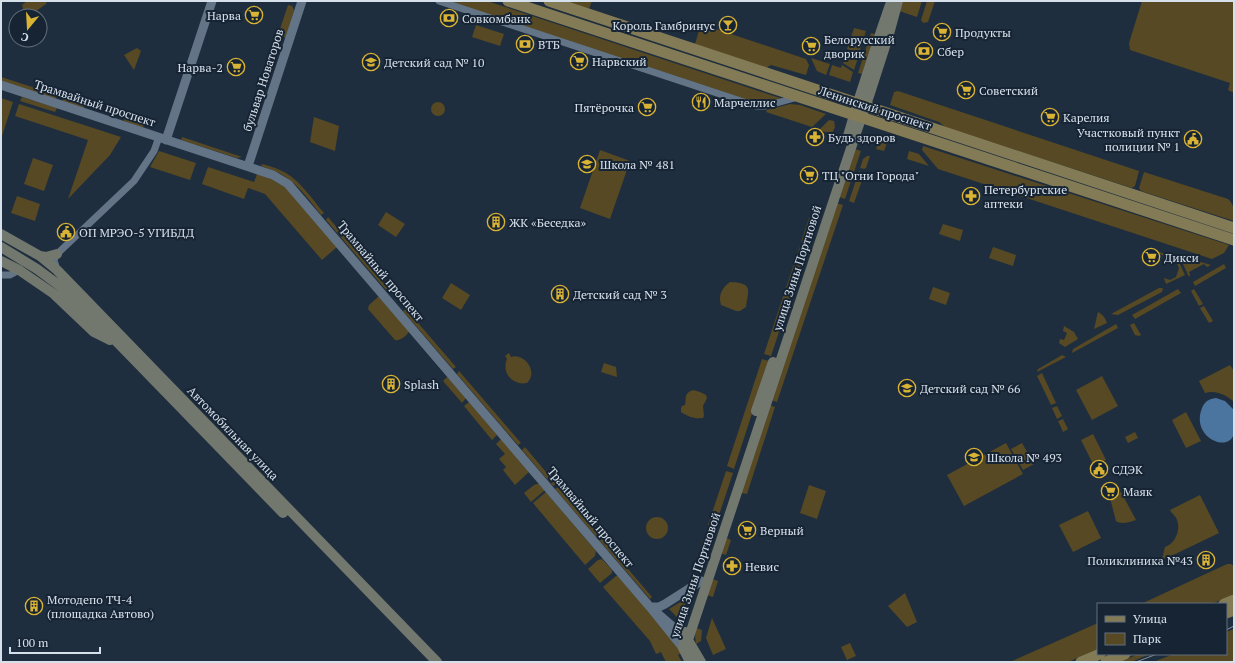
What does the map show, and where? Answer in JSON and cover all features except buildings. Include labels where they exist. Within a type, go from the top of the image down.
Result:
[{"type":"main road","name":"Ленинский проспект","points":[[508,1],[1234,240]]},
{"type":"main road","name":"Ленинский проспект","points":[[549,1],[1234,228]]},
{"type":"main road","name":"улица Зины Портновой","points":[[862,104],[881,31],[892,1]]},
{"type":"main road","name":"улица Зины Портновой","points":[[685,641],[858,116],[898,1]]},
{"type":"main road","name":"улица Зины Портновой","points":[[685,641],[701,581],[763,391],[849,134],[858,116]]},
{"type":"main road","name":"Автомобильная улица","points":[[1,234],[40,256],[57,270],[437,662]]},
{"type":"main road","name":"Автомобильная улица","points":[[1,247],[37,269],[60,286],[120,345],[428,662]]},
{"type":"main road","points":[[40,256],[46,257],[57,254]]},
{"type":"main road","points":[[3,265],[19,270],[54,294],[94,332],[120,345]]},
{"type":"main road","name":"Трамвайный проспект","points":[[685,641],[690,662]]},
{"type":"main road","name":"Трамвайный проспект","points":[[685,641],[700,662]]},
{"type":"main road","points":[[1081,662],[1098,655]]},
{"type":"main road","points":[[1106,662],[1123,655]]},
{"type":"street","points":[[57,270],[54,260],[57,254],[134,181],[162,138],[212,1]]},
{"type":"street","name":"бульвар Новаторов","points":[[248,166],[302,1]]},
{"type":"street","points":[[439,1],[756,106],[766,106],[798,96]]},
{"type":"street","name":"Трамвайный проспект","points":[[1,85],[248,166],[281,179],[293,189],[650,607],[685,641]]},
{"type":"street","points":[[1,275],[10,275],[19,270]]},
{"type":"street","points":[[650,607],[659,607],[665,604],[701,581]]},
{"type":"green space","points":[[27,1],[47,1],[46,4],[40,8],[23,8],[22,5]]},
{"type":"green space","points":[[448,1],[487,1],[781,99],[760,104]]},
{"type":"green space","points":[[563,1],[592,1],[589,9]]},
{"type":"green space","points":[[902,1],[922,1],[917,17],[899,11]]},
{"type":"green space","points":[[927,1],[935,1],[928,22],[923,23],[921,20]]},
{"type":"green space","points":[[1142,1],[1234,1],[1234,93],[1228,90],[1230,83],[1130,50],[1129,43]]},
{"type":"green space","points":[[288,5],[292,6],[294,10],[286,38],[278,35]]},
{"type":"green space","points":[[701,24],[806,59],[809,65],[806,75],[771,65],[766,68],[695,44]]},
{"type":"green space","points":[[476,25],[504,34],[500,46],[472,37]]},
{"type":"green space","points":[[854,28],[866,31],[859,53],[847,49]]},
{"type":"green space","points":[[871,33],[875,34],[862,74],[858,73]]},
{"type":"green space","points":[[137,48],[141,51],[134,70],[124,55]]},
{"type":"green space","points":[[847,51],[859,55],[854,70],[843,63]]},
{"type":"green space","points":[[811,58],[830,64],[826,75],[817,71]]},
{"type":"green space","points":[[832,65],[841,68],[842,65],[853,72],[850,82],[829,75]]},
{"type":"green space","points":[[1,77],[57,95],[56,99],[1,81]]},
{"type":"green space","points":[[898,91],[1139,171],[1135,186],[1132,188],[945,127],[939,122],[890,105],[894,92]]},
{"type":"green space","points":[[22,97],[57,108],[55,112],[20,101]]},
{"type":"green space","points":[[64,97],[85,104],[84,108],[62,101]]},
{"type":"green space","points":[[1,98],[13,102],[1,139]]},
{"type":"green space","points":[[438,102],[443,104],[445,109],[443,114],[438,116],[433,114],[431,109],[433,104]]},
{"type":"green space","points":[[19,104],[121,137],[110,155],[68,199],[88,140],[15,116]]},
{"type":"green space","points":[[790,104],[800,105],[826,114],[812,127],[766,112],[767,110]]},
{"type":"green space","points":[[314,117],[339,126],[335,151],[310,142]]},
{"type":"green space","points":[[125,118],[144,124],[143,128],[124,121]]},
{"type":"green space","points":[[829,120],[834,121],[835,127],[832,134],[819,130]]},
{"type":"green space","points":[[182,137],[242,157],[237,158],[181,140]]},
{"type":"green space","points":[[879,141],[887,143],[884,151],[876,149]]},
{"type":"green space","points":[[923,146],[1229,245],[1224,253],[1212,259],[938,169],[922,150]]},
{"type":"green space","points":[[855,149],[861,151],[845,199],[839,197]]},
{"type":"green space","points":[[600,150],[630,161],[610,219],[580,208]]},
{"type":"green space","points":[[159,151],[196,163],[190,180],[150,167]]},
{"type":"green space","points":[[909,151],[919,154],[929,166],[907,159]]},
{"type":"green space","points":[[870,156],[866,168],[860,168],[863,159]]},
{"type":"green space","points":[[33,158],[53,165],[44,191],[24,184]]},
{"type":"green space","points":[[262,164],[280,170],[297,181],[324,213],[321,215],[295,184],[279,173],[261,166]]},
{"type":"green space","points":[[208,167],[254,182],[257,174],[271,179],[285,187],[337,247],[322,260],[265,194],[248,188],[244,199],[202,184]]},
{"type":"green space","points":[[859,171],[864,175],[854,203],[849,201]]},
{"type":"green space","points":[[1144,172],[1228,199],[1233,206],[1234,221],[1141,191],[1139,188]]},
{"type":"green space","points":[[17,196],[40,204],[35,221],[11,213]]},
{"type":"green space","points":[[836,203],[843,205],[777,402],[771,400]]},
{"type":"green space","points":[[386,212],[405,224],[396,237],[378,225]]},
{"type":"green space","points":[[328,217],[389,289],[386,290],[326,220]]},
{"type":"green space","points":[[809,218],[817,220],[809,244],[801,242]]},
{"type":"green space","points":[[943,224],[963,230],[960,241],[939,234]]},
{"type":"green space","points":[[800,246],[807,248],[771,356],[764,354]]},
{"type":"green space","points":[[993,247],[1016,255],[1013,266],[989,258]]},
{"type":"green space","points":[[1156,251],[1177,258],[1185,275],[1166,284],[1164,278],[1170,280],[1176,277],[1179,268],[1175,259],[1156,253]]},
{"type":"green space","points":[[1184,257],[1211,265],[1207,267],[1204,264],[1189,272],[1189,277],[1182,262]]},
{"type":"green space","points":[[1224,264],[1226,268],[1195,286],[1193,282]]},
{"type":"green space","points":[[730,282],[743,284],[748,288],[746,307],[740,311],[736,311],[721,305],[721,292]]},
{"type":"green space","points":[[451,283],[470,295],[461,310],[442,298]]},
{"type":"green space","points":[[933,287],[950,293],[946,305],[929,299]]},
{"type":"green space","points":[[1159,288],[1163,289],[1162,292],[1118,315],[1111,314]]},
{"type":"green space","points":[[1178,289],[1181,293],[1135,319],[1132,315]]},
{"type":"green space","points":[[1194,289],[1203,304],[1199,306],[1191,291]]},
{"type":"green space","points":[[378,297],[409,331],[403,338],[395,340],[368,309],[369,305]]},
{"type":"green space","points":[[1204,306],[1213,321],[1209,323],[1200,308]]},
{"type":"green space","points":[[406,309],[456,367],[453,369],[403,311]]},
{"type":"green space","points":[[1098,312],[1104,316],[1107,323],[1094,329]]},
{"type":"green space","points":[[1134,323],[1141,335],[1139,336],[1135,335],[1130,325]]},
{"type":"green space","points":[[1116,324],[1118,328],[1072,353],[1073,349]]},
{"type":"green space","points":[[1064,326],[1074,332],[1078,339],[1065,347],[1059,343],[1060,339],[1064,340],[1067,333],[1063,331]]},
{"type":"green space","points":[[509,353],[511,357],[521,357],[531,369],[530,379],[527,383],[517,382],[507,374],[507,359],[505,356]]},
{"type":"green space","points":[[1062,355],[1066,357],[1037,372],[1038,369]]},
{"type":"green space","points":[[762,359],[769,361],[734,469],[727,466]]},
{"type":"green space","points":[[604,363],[616,367],[617,377],[601,372]]},
{"type":"green space","points":[[1230,365],[1234,371],[1234,402],[1221,394],[1213,392],[1205,393],[1199,381]]},
{"type":"green space","points":[[459,371],[521,443],[518,445],[457,374]]},
{"type":"green space","points":[[1042,373],[1056,403],[1051,405],[1037,376]]},
{"type":"green space","points":[[448,376],[466,398],[462,403],[443,381]]},
{"type":"green space","points":[[1102,376],[1118,406],[1092,420],[1076,390]]},
{"type":"green space","points":[[693,390],[706,395],[707,398],[703,406],[703,418],[692,417],[681,412],[682,406],[685,405],[686,396]]},
{"type":"green space","points":[[469,402],[497,435],[492,440],[464,406]]},
{"type":"green space","points":[[769,405],[775,407],[747,494],[741,493]]},
{"type":"green space","points":[[1057,406],[1062,416],[1057,419],[1052,408]]},
{"type":"green space","points":[[1186,412],[1201,441],[1186,448],[1172,420]]},
{"type":"green space","points":[[1063,419],[1068,429],[1063,432],[1058,421]]},
{"type":"green space","points":[[1135,432],[1138,438],[1128,443],[1125,437]]},
{"type":"green space","points":[[1093,434],[1106,460],[1094,466],[1081,440]]},
{"type":"green space","points":[[501,439],[529,472],[515,485],[503,470],[506,467],[499,459],[505,454],[496,444]]},
{"type":"green space","points":[[1006,443],[1023,474],[964,506],[947,475]]},
{"type":"green space","points":[[1022,443],[1034,464],[1023,470],[1011,449]]},
{"type":"green space","points":[[525,447],[556,484],[553,486],[522,450]]},
{"type":"green space","points":[[726,471],[733,473],[715,527],[708,525]]},
{"type":"green space","points":[[537,484],[545,490],[531,502],[524,493]]},
{"type":"green space","points":[[809,485],[826,491],[817,519],[800,513]]},
{"type":"green space","points":[[558,487],[652,597],[650,599],[555,489]]},
{"type":"green space","points":[[546,492],[596,551],[595,556],[585,565],[533,503]]},
{"type":"green space","points":[[1121,492],[1136,520],[1123,523],[1116,521],[1110,498]]},
{"type":"green space","points":[[1200,495],[1219,533],[1162,559],[1165,547],[1172,543],[1178,532],[1176,517],[1170,510]]},
{"type":"green space","points":[[1088,511],[1101,538],[1073,552],[1059,525]]},
{"type":"green space","points":[[653,517],[661,517],[668,524],[668,532],[661,539],[653,539],[646,532],[646,524]]},
{"type":"green space","points":[[726,538],[731,540],[726,555],[720,553]]},
{"type":"green space","points":[[703,540],[707,542],[701,559],[698,558]]},
{"type":"green space","points":[[602,559],[612,570],[612,573],[600,583],[588,569],[598,560]]},
{"type":"green space","points":[[1227,564],[1234,566],[1234,593],[1232,596],[1214,603],[1143,603]]},
{"type":"green space","points":[[618,576],[671,638],[681,653],[678,655],[682,662],[666,662],[661,652],[656,654],[650,641],[603,587]]},
{"type":"green space","points":[[712,579],[718,581],[713,597],[707,595]]},
{"type":"green space","points":[[905,593],[917,622],[907,627],[888,606]]},
{"type":"green space","points":[[687,598],[680,620],[669,609]]},
{"type":"green space","points":[[712,618],[726,649],[713,655],[706,638]]},
{"type":"green space","points":[[1097,623],[1097,649],[1068,662],[1010,662]]},
{"type":"green space","points":[[696,628],[702,630],[701,641],[696,644],[695,636]]},
{"type":"green space","points":[[1234,629],[1234,662],[1153,662],[1171,655],[1227,655],[1227,632]]},
{"type":"green space","points":[[850,643],[856,656],[847,660],[841,647]]},
{"type":"green space","points":[[1136,655],[1148,655],[1131,662],[1119,662]]},
{"type":"water","points":[[1216,398],[1225,401],[1234,410],[1234,433],[1231,439],[1226,442],[1212,440],[1201,428],[1200,419],[1204,404],[1211,399]]},
{"type":"tram line","points":[[1227,630],[1234,626]]},
{"type":"tram line","points":[[1136,662],[1154,655]]},
{"type":"place","name":"Нарва","points":[[254,15]]},
{"type":"place","name":"Совкомбанк","points":[[449,18]]},
{"type":"place","name":"Король Гамбринус","points":[[728,25]]},
{"type":"place","name":"Продукты","points":[[942,32]]},
{"type":"place","name":"ВТБ","points":[[525,44]]},
{"type":"place","name":"Белорусский дворик","points":[[811,46]]},
{"type":"place","name":"Сбер","points":[[924,51]]},
{"type":"place","name":"Нарвский","points":[[579,61]]},
{"type":"place","name":"Детский сад № 10","points":[[371,62]]},
{"type":"place","name":"Нарва-2","points":[[236,67]]},
{"type":"place","name":"Советский","points":[[966,90]]},
{"type":"place","name":"Марчеллис","points":[[701,102]]},
{"type":"place","name":"Пятёрочка","points":[[647,107]]},
{"type":"place","name":"Карелия","points":[[1050,117]]},
{"type":"place","name":"Будь здоров","points":[[815,137]]},
{"type":"place","name":"Участковый пункт полиции № 1","points":[[1193,139]]},
{"type":"place","name":"Школа № 481","points":[[587,164]]},
{"type":"place","name":"ТЦ \"Огни Города\"","points":[[809,175]]},
{"type":"place","name":"Петербургские аптеки","points":[[971,196]]},
{"type":"place","name":"ЖК «Беседка»","points":[[496,222]]},
{"type":"place","name":"ОП МРЭО-5 УГИБДД","points":[[66,232]]},
{"type":"place","name":"Дикси","points":[[1151,257]]},
{"type":"place","name":"Детский сад № 3","points":[[560,294]]},
{"type":"place","name":"Splash","points":[[391,384]]},
{"type":"place","name":"Детский сад № 66","points":[[907,388]]},
{"type":"place","name":"Школа № 493","points":[[974,457]]},
{"type":"place","name":"СДЭК","points":[[1099,469]]},
{"type":"place","name":"Маяк","points":[[1110,491]]},
{"type":"place","name":"Верный","points":[[747,530]]},
{"type":"place","name":"Поликлиника №43","points":[[1206,560]]},
{"type":"place","name":"Невис","points":[[732,566]]},
{"type":"place","name":"Мотодепо ТЧ-4 (площадка Автово)","points":[[34,606]]}]
